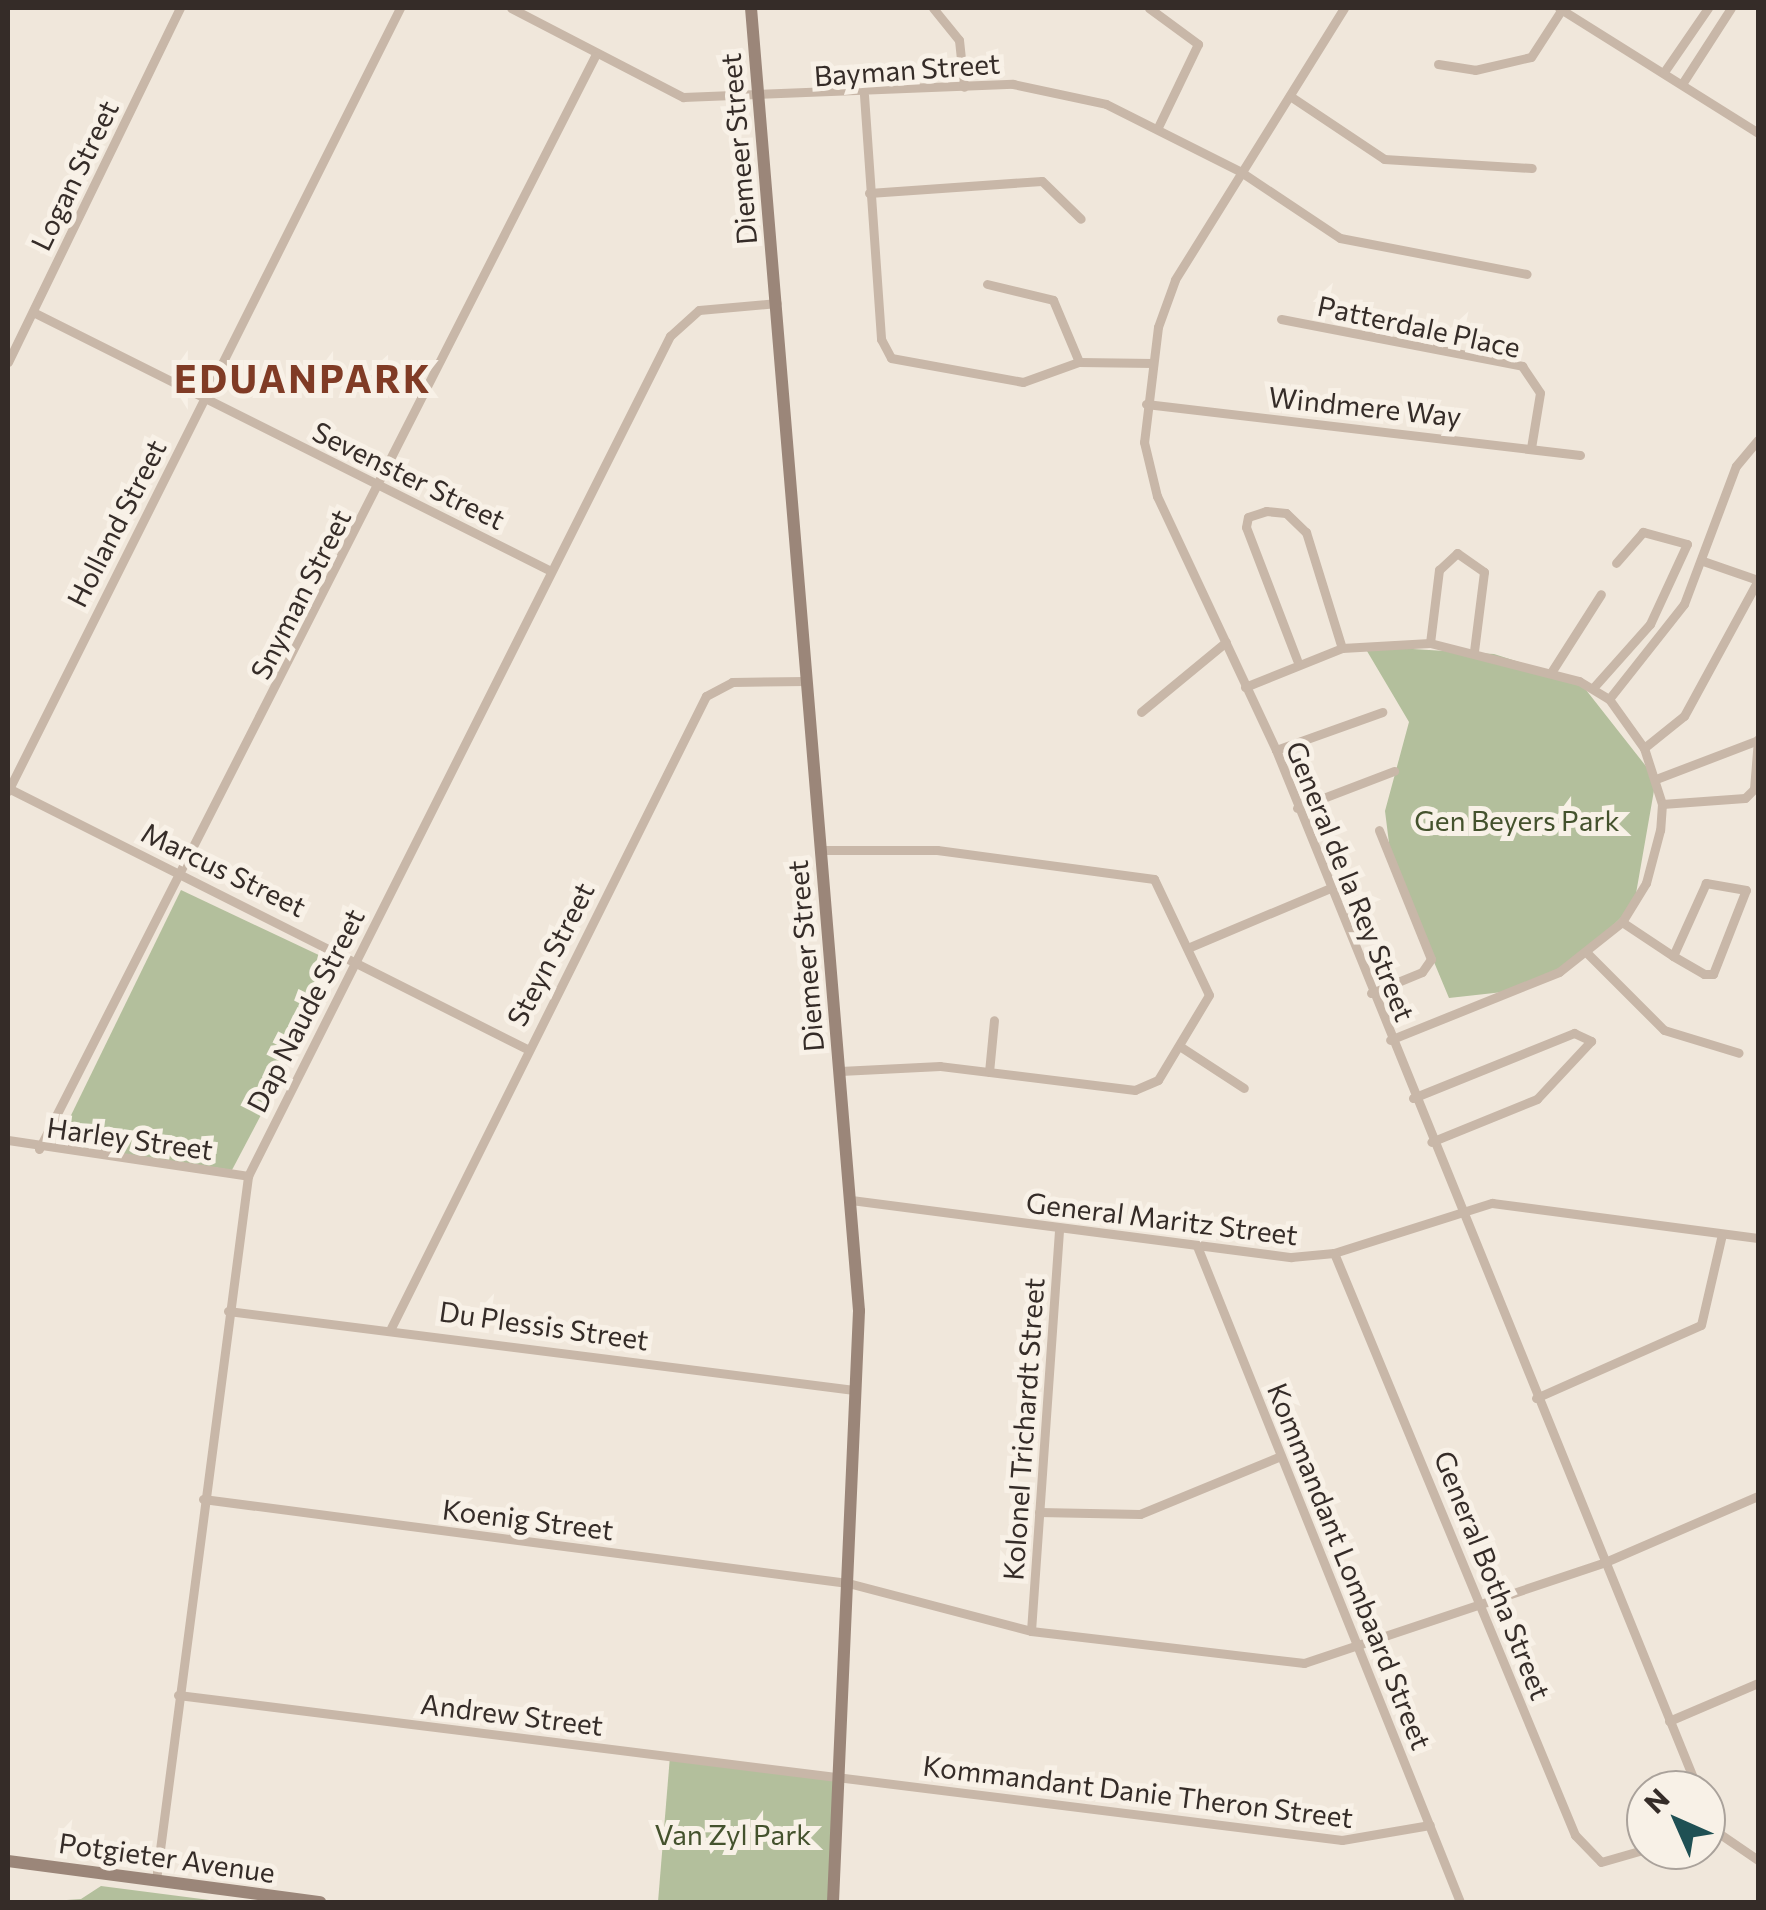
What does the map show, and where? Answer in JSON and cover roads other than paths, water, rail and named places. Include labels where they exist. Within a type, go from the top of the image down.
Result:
[{"type":"street","name":"Logan Street","points":[[8,362],[180,8]]},
{"type":"street","name":"Holland Street","points":[[8,789],[400,8]]},
{"type":"street","name":"Bayman Street","points":[[511,8],[670,94],[759,100],[1028,86],[1159,125],[1357,244],[1527,274]]},
{"type":"street","name":"Diemeer Street","points":[[751,8],[806,588],[806,681],[851,1200],[854,1390],[833,1902]]},
{"type":"street","points":[[933,8],[959,40],[964,87]]},
{"type":"street","points":[[1149,8],[1198,44],[1159,125]]},
{"type":"street","name":"General de la Rey Street","points":[[1344,8],[1175,280],[1146,404],[1157,496],[1276,750],[1328,889],[1689,1770]]},
{"type":"street","points":[[1438,64],[1476,70],[1531,57],[1561,8],[1758,134]]},
{"type":"street","points":[[1664,72],[1708,8]]},
{"type":"street","points":[[1682,84],[1731,8]]},
{"type":"street","name":"Snyman Street","points":[[40,1149],[183,874],[594,56]]},
{"type":"street","points":[[864,95],[881,339],[892,358],[1023,382],[1079,362],[1153,363]]},
{"type":"street","points":[[1290,96],[1384,159],[1532,168]]},
{"type":"street","points":[[868,193],[1042,181],[1081,219]]},
{"type":"street","points":[[987,284],[1053,300],[1079,362]]},
{"type":"street","name":"Dap Naude Street","points":[[156,1880],[248,1176],[678,324],[700,310],[778,303]]},
{"type":"street","name":"Sevenster Street","points":[[33,312],[551,571]]},
{"type":"street","name":"Patterdale Place","points":[[1281,319],[1522,366],[1540,393],[1531,448]]},
{"type":"street","name":"Windmere Way","points":[[1146,404],[1580,455]]},
{"type":"street","points":[[1609,699],[1668,629],[1704,561],[1736,466],[1758,440]]},
{"type":"street","points":[[1297,660],[1246,527],[1248,517],[1266,511],[1286,513],[1306,532],[1342,648]]},
{"type":"street","points":[[1593,688],[1650,624],[1687,543],[1644,532],[1616,563]]},
{"type":"street","points":[[1430,643],[1439,570],[1457,552],[1484,573],[1474,651]]},
{"type":"street","points":[[1644,748],[1684,716],[1758,580],[1704,561]]},
{"type":"street","points":[[1552,672],[1600,594]]},
{"type":"street","points":[[1142,712],[1226,642]]},
{"type":"street","points":[[1245,687],[1297,660],[1342,648],[1430,643],[1552,672],[1593,688],[1609,699],[1644,748],[1662,804],[1653,864],[1622,922],[1587,953],[1390,1040]]},
{"type":"street","name":"Steyn Street","points":[[391,1328],[706,696],[732,682],[806,681]]},
{"type":"street","points":[[1276,750],[1382,712]]},
{"type":"street","points":[[1656,780],[1758,740],[1755,785],[1745,798],[1662,804]]},
{"type":"street","points":[[1296,808],[1394,771]]},
{"type":"street","name":"Marcus Street","points":[[8,789],[527,1049]]},
{"type":"street","points":[[1371,993],[1422,972],[1431,959],[1379,830]]},
{"type":"street","points":[[820,850],[936,850],[1148,876],[1166,888],[1209,995],[1182,1047],[1158,1080],[1135,1090],[989,1072],[840,1070]]},
{"type":"street","points":[[1622,922],[1673,956],[1715,973],[1746,890],[1706,882],[1673,956]]},
{"type":"street","points":[[1190,948],[1328,889]]},
{"type":"street","points":[[1587,953],[1664,1030],[1739,1053]]},
{"type":"street","points":[[989,1072],[994,1020]]},
{"type":"street","points":[[1413,1098],[1577,1032],[1591,1041],[1536,1100],[1431,1142]]},
{"type":"street","points":[[1182,1047],[1244,1088]]},
{"type":"street","name":"Harley Street","points":[[8,1140],[40,1149],[248,1176]]},
{"type":"street","name":"General Maritz Street","points":[[851,1200],[1197,1246],[1334,1253],[1460,1212],[1502,1204],[1758,1238]]},
{"type":"street","name":"Kolonel Trichardt Street","points":[[1031,1631],[1060,1230]]},
{"type":"street","points":[[1536,1398],[1700,1325],[1722,1234]]},
{"type":"street","name":"Kommandant Lombaard Street","points":[[1197,1246],[1460,1902]]},
{"type":"street","name":"General Botha Street","points":[[1334,1253],[1580,1844],[1601,1862],[1626,1855]]},
{"type":"street","name":"Du Plessis Street","points":[[228,1311],[391,1328],[854,1390]]},
{"type":"street","points":[[1039,1512],[1140,1514],[1281,1456]]},
{"type":"street","name":"Koenig Street","points":[[203,1499],[848,1583],[1031,1631],[1284,1663],[1361,1650],[1604,1563],[1758,1496]]},
{"type":"street","points":[[1668,1720],[1758,1684]]},
{"type":"street","name":"Andrew Street","points":[[178,1694],[840,1778]]},
{"type":"street","name":"Kommandant Danie Theron Street","points":[[840,1778],[1342,1840],[1430,1825]]},
{"type":"street","points":[[1726,1838],[1758,1860]]},
{"type":"street","name":"Potgieter Avenue","points":[[8,1861],[320,1902]]},
{"type":"district","name":"EDUANPARK","points":[[303,378]]},
{"type":"park label","name":"Gen Beyers Park","points":[[1517,820]]},
{"type":"park label","name":"Van Zyl Park","points":[[733,1834]]}]
